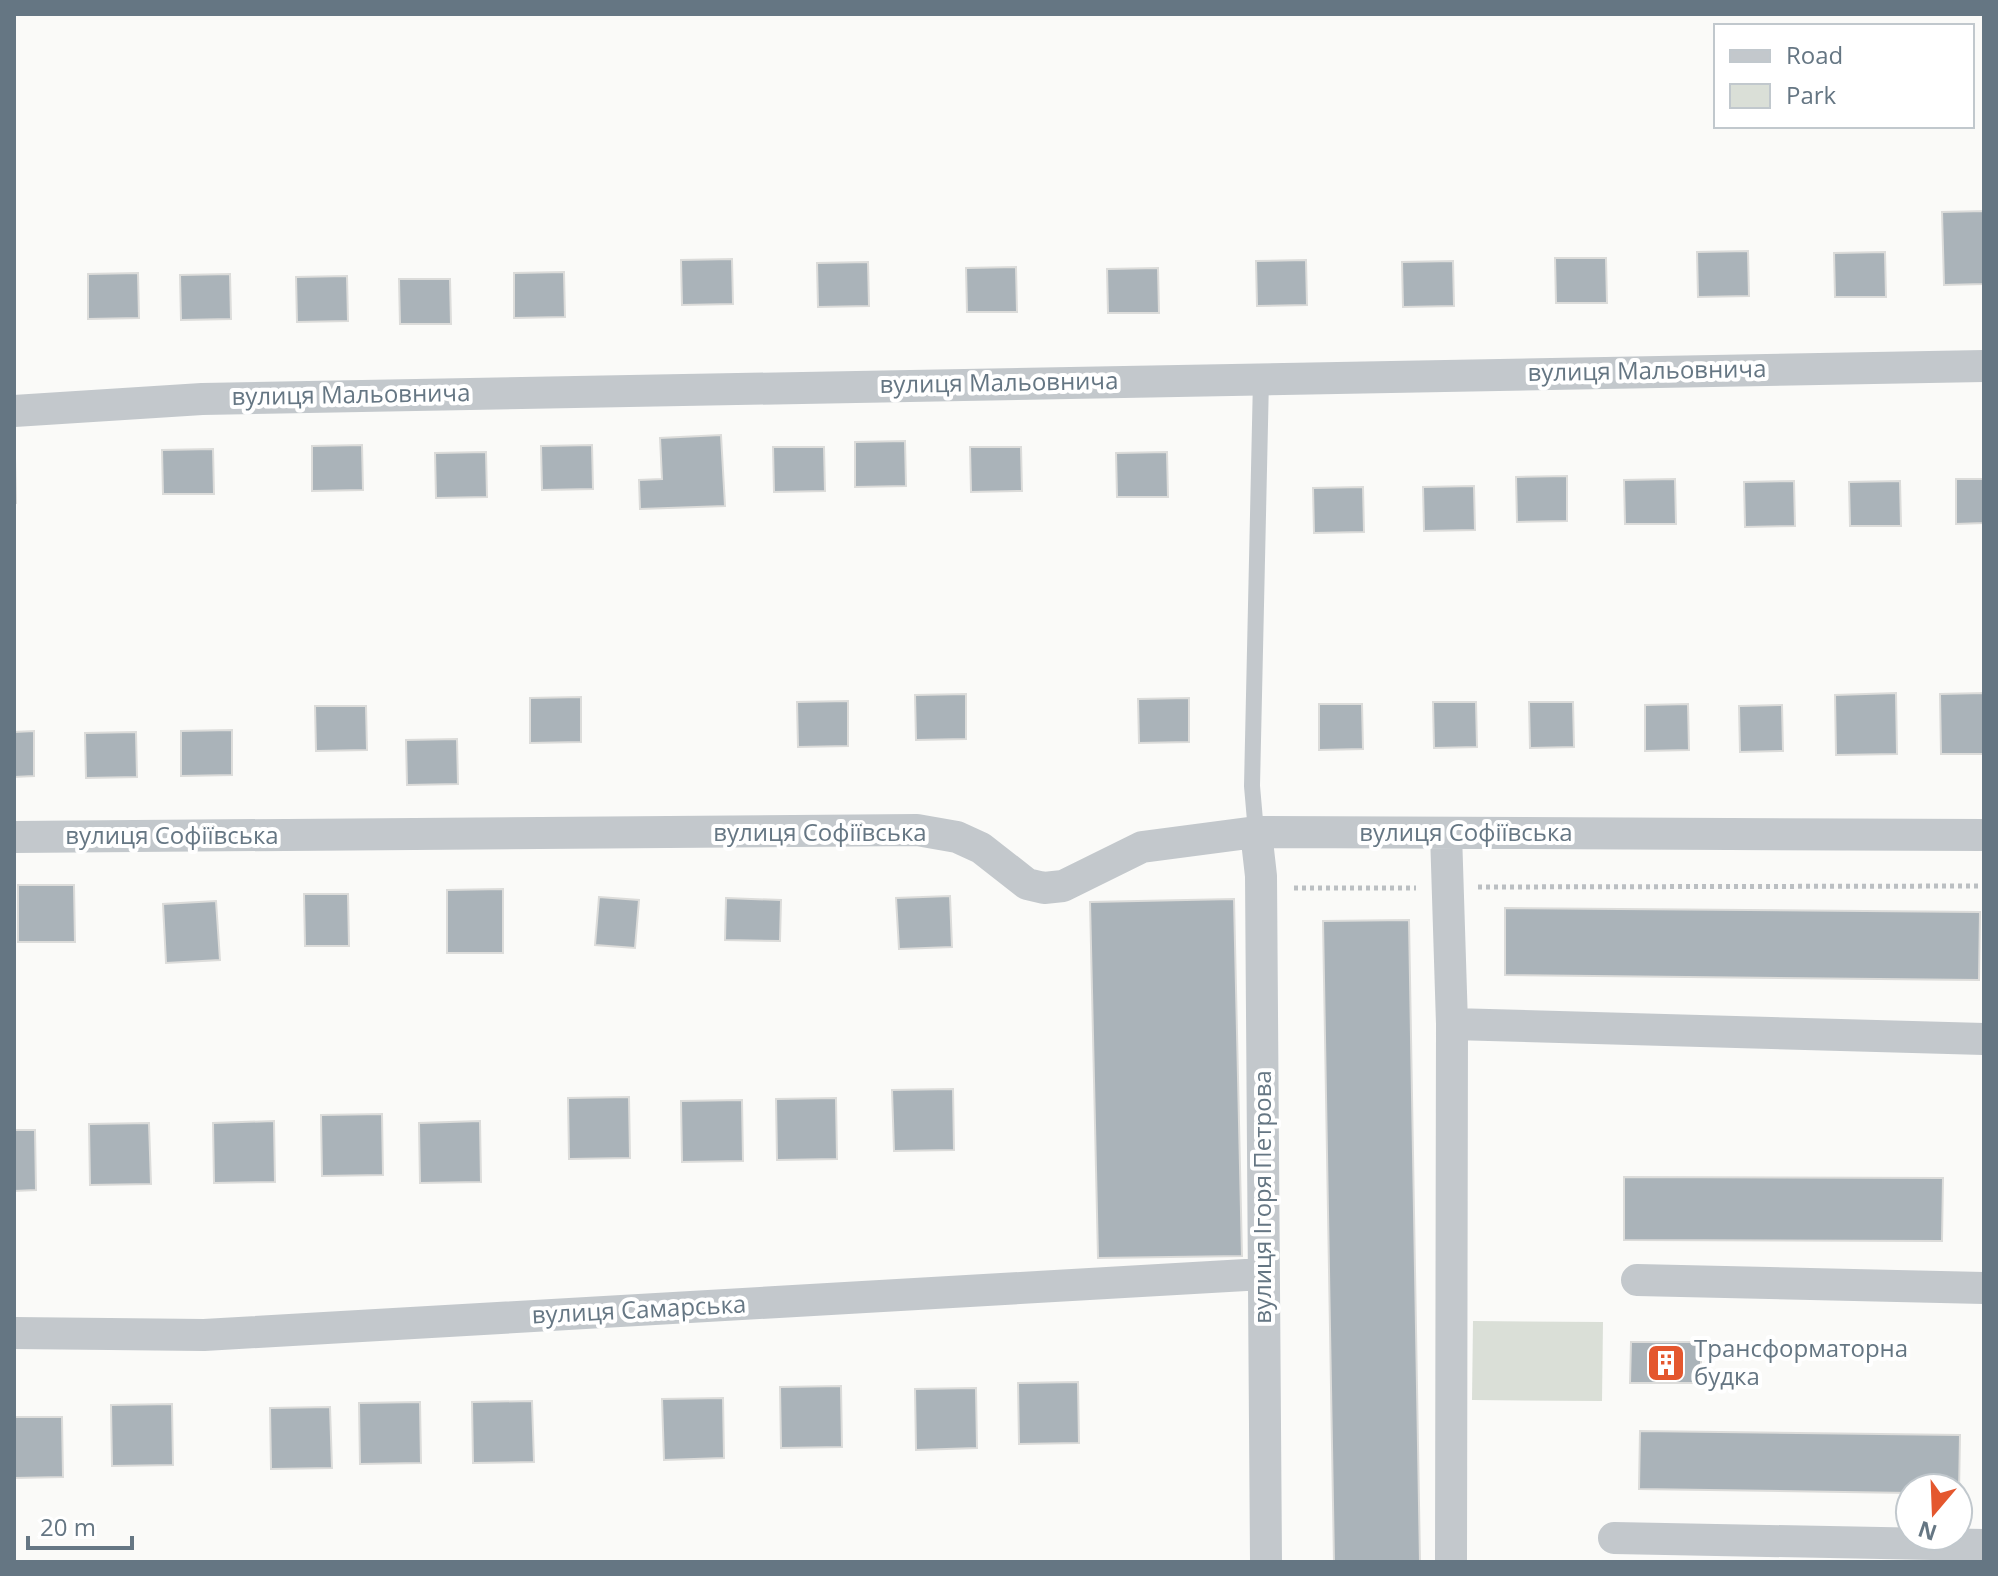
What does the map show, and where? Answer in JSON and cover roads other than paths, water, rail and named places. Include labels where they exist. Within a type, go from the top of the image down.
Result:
[{"type":"street","name":"вулиця Мальовнича","points":[[14,411],[218,398],[1984,366]]},
{"type":"street","name":"вулиця Софіївська","points":[[14,837],[917,830],[957,837],[981,848],[1027,884],[1044,888],[1063,886],[1142,847],[1256,832],[1984,835]]},
{"type":"street","name":"вулиця Ігоря Петрова","points":[[1256,832],[1261,876],[1266,1562]]},
{"type":"street","points":[[1446,833],[1452,1024],[1451,1562]]},
{"type":"street","points":[[1452,1024],[1984,1039]]},
{"type":"street","name":"вулиця Самарська","points":[[14,1333],[204,1335],[1263,1274]]},
{"type":"street","points":[[1637,1280],[1984,1288]]},
{"type":"street","points":[[1614,1538],[1984,1545]]},
{"type":"lane","points":[[1256,832],[1252,786],[1261,379]]},
{"type":"place","name":"Трансформаторна будка","points":[[1666,1363]]}]
